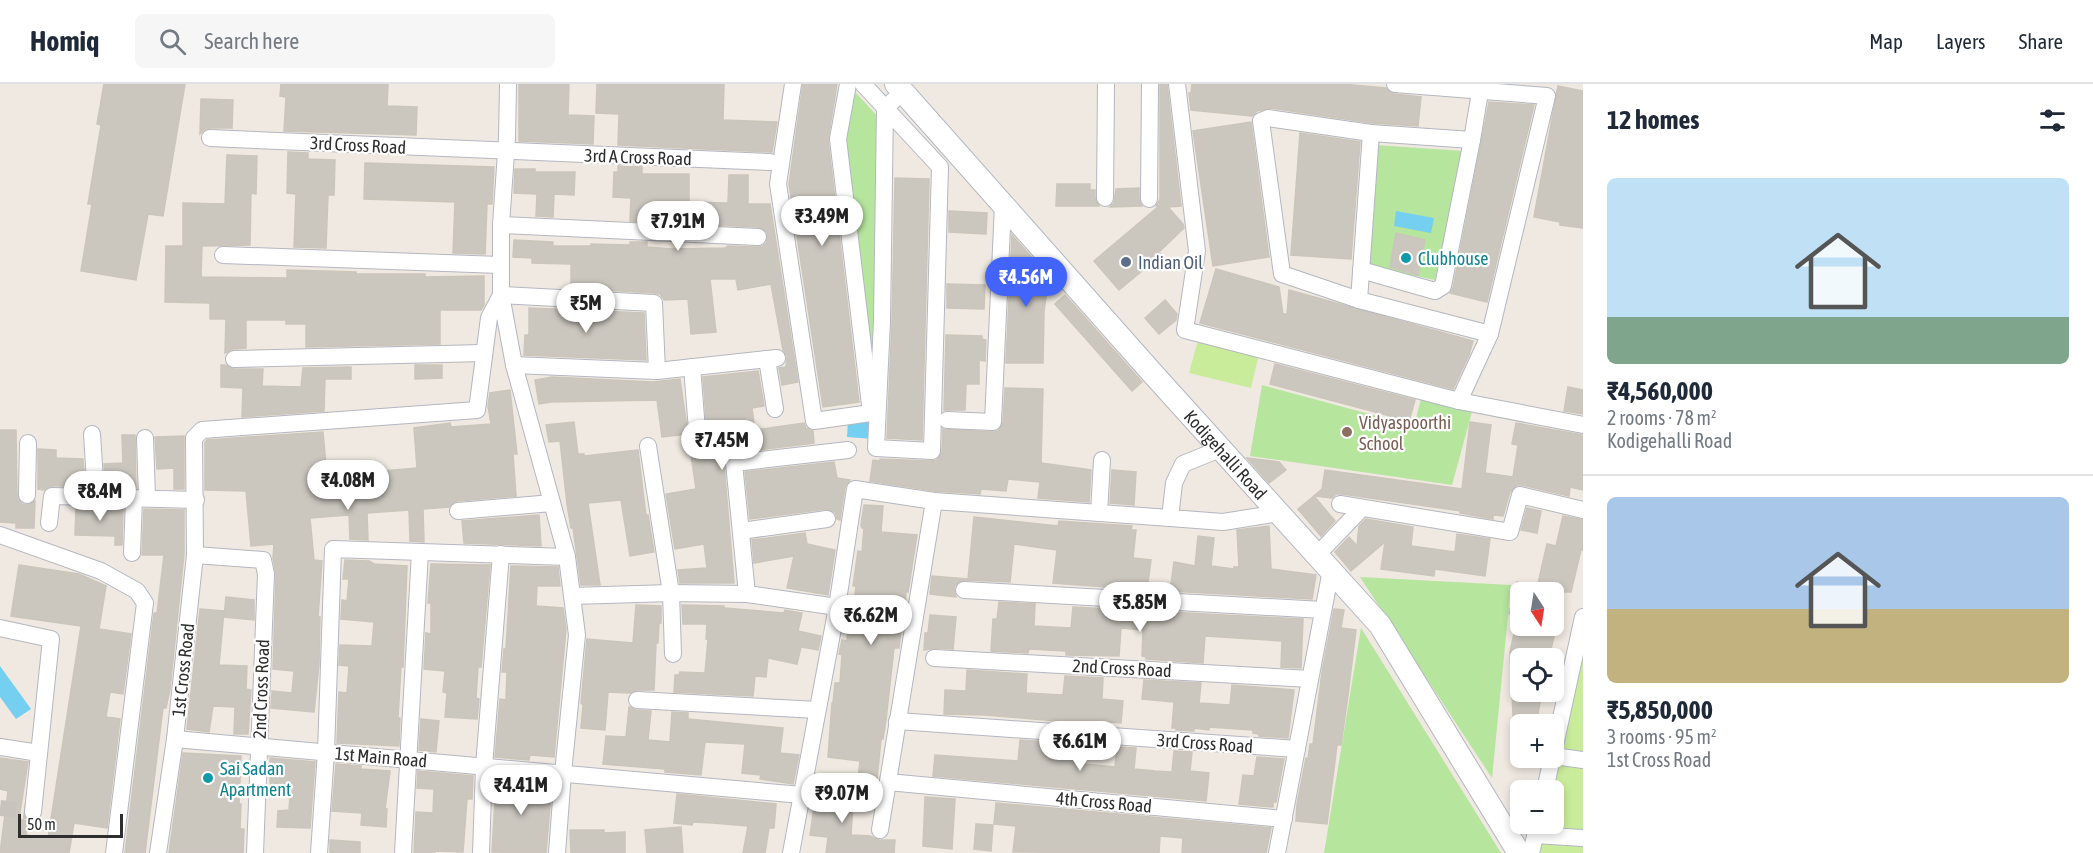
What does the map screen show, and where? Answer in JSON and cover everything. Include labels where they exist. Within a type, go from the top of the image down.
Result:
[{"type":"main road","name":"Kodigehalli Road","points":[[899,88],[1380,625],[1519,853]]},
{"type":"street","points":[[508,84],[501,225],[501,295],[514,365],[567,557],[577,635],[557,853]]},
{"type":"street","points":[[793,84],[778,184],[814,421],[871,413],[838,139],[848,84]]},
{"type":"street","points":[[864,84],[883,106],[940,167],[932,451],[876,448],[882,321],[883,106],[899,88]]},
{"type":"street","points":[[1105,198],[1106,84]]},
{"type":"street","points":[[1149,199],[1150,84]]},
{"type":"street","points":[[1177,84],[1197,251],[1185,330],[1459,401],[1583,425]]},
{"type":"street","points":[[1395,84],[1460,87],[1480,92],[1547,96],[1490,334],[1459,401]]},
{"type":"street","points":[[1361,270],[1436,291],[1443,286],[1480,92]]},
{"type":"street","points":[[1472,140],[1371,133],[1268,118],[1261,121],[1282,274],[1359,300],[1490,334]]},
{"type":"street","points":[[1359,300],[1371,133]]},
{"type":"street","name":"3rd Cross Road","points":[[210,138],[506,152]]},
{"type":"street","name":"3rd A Cross Road","points":[[506,152],[770,162]]},
{"type":"street","points":[[947,420],[993,422],[1003,206]]},
{"type":"street","points":[[501,225],[758,237]]},
{"type":"street","points":[[223,255],[500,265]]},
{"type":"street","points":[[234,359],[484,353],[489,318],[501,295]]},
{"type":"street","points":[[501,295],[654,303],[657,371]]},
{"type":"street","name":"1st Cross Road","points":[[158,853],[175,739],[195,555],[194,438],[202,430],[477,410],[484,353]]},
{"type":"street","points":[[514,365],[657,371],[772,358],[775,409]]},
{"type":"street","points":[[692,367],[697,430]]},
{"type":"street","points":[[92,434],[96,497]]},
{"type":"street","points":[[132,553],[145,438]]},
{"type":"street","points":[[27,495],[28,444]]},
{"type":"street","points":[[648,446],[671,593],[673,654]]},
{"type":"street","points":[[1170,518],[1174,483],[1183,464],[1220,449]]},
{"type":"street","points":[[747,594],[734,463],[848,450]]},
{"type":"street","points":[[1099,513],[1102,460]]},
{"type":"street","points":[[791,853],[837,607],[855,489],[934,501],[1223,522],[1279,513]]},
{"type":"street","points":[[1340,504],[1510,532],[1520,495],[1583,510]]},
{"type":"street","points":[[49,523],[52,496],[196,500]]},
{"type":"street","points":[[879,830],[934,501]]},
{"type":"street","points":[[458,511],[552,503]]},
{"type":"street","points":[[1277,853],[1323,610],[1324,563],[1362,508]]},
{"type":"street","points":[[741,531],[827,519]]},
{"type":"street","points":[[0,535],[101,571],[137,591],[145,603],[114,853]]},
{"type":"street","points":[[319,853],[326,752],[333,549],[567,557]]},
{"type":"street","points":[[403,853],[420,552]]},
{"type":"street","points":[[481,853],[484,766],[501,554]]},
{"type":"street","name":"2nd Cross Road","points":[[195,555],[263,560],[266,574],[255,853]]},
{"type":"street","points":[[964,590],[1323,610]]},
{"type":"street","points":[[572,596],[671,593],[747,594],[837,607]]},
{"type":"street","points":[[1562,714],[1583,617]]},
{"type":"street","points":[[0,628],[51,639],[33,812]]},
{"type":"street","name":"2nd Cross Road","points":[[934,658],[1310,679]]},
{"type":"street","points":[[637,700],[817,710]]},
{"type":"street","name":"3rd Cross Road","points":[[897,722],[1297,750]]},
{"type":"street","name":"1st Main Road","points":[[175,739],[802,795]]},
{"type":"street","points":[[0,747],[39,753]]},
{"type":"street","points":[[1564,758],[1583,760]]},
{"type":"street","name":"4th Cross Road","points":[[888,782],[1284,819]]},
{"type":"street","points":[[1531,853],[1536,834]]},
{"type":"street","points":[[1563,834],[1583,838]]},
{"type":"green space","points":[[854,91],[881,120],[873,414],[842,139]]},
{"type":"green space","points":[[1375,145],[1464,151],[1435,280],[1368,266]]},
{"type":"green space","points":[[1198,340],[1259,354],[1251,388],[1189,373]]},
{"type":"green space","points":[[1262,385],[1414,426],[1422,395],[1473,408],[1452,485],[1250,456]]},
{"type":"green space","points":[[1360,577],[1510,585],[1492,778]]},
{"type":"green space","points":[[1361,628],[1501,853],[1324,853]]},
{"type":"green space","points":[[1583,644],[1583,853],[1538,853],[1542,834],[1564,834],[1564,780],[1553,780],[1556,768],[1564,768],[1564,731]]},
{"type":"water","points":[[1396,211],[1434,218],[1431,233],[1394,226]]},
{"type":"water","points":[[848,420],[874,422],[873,439],[847,437]]},
{"type":"water","points":[[0,666],[31,709],[16,719],[0,697]]},
{"type":"building","points":[[104,84],[185,84],[163,216],[148,214],[136,280],[81,271],[92,204],[88,204],[101,125],[97,124]]},
{"type":"building","points":[[281,84],[388,84],[387,106],[417,107],[416,135],[284,131],[286,97],[280,96]]},
{"type":"building","points":[[519,84],[569,84],[568,115],[594,116],[593,144],[519,141]]},
{"type":"building","points":[[597,84],[724,84],[723,120],[777,122],[772,152],[618,145],[619,114],[596,113]]},
{"type":"building","points":[[803,84],[837,84],[828,140],[859,402],[823,407],[789,184]]},
{"type":"building","points":[[1160,84],[1167,84],[1181,206],[1168,207],[1184,228],[1159,252],[1161,255],[1119,290],[1094,261],[1159,206],[1156,206],[1160,199]]},
{"type":"building","points":[[1192,84],[1342,84],[1386,88],[1394,94],[1421,97],[1418,126],[1372,123],[1270,108],[1257,111],[1252,116],[1191,110],[1189,93],[1191,93]]},
{"type":"building","points":[[1558,86],[1583,91],[1583,228],[1560,225],[1560,222],[1534,217]]},
{"type":"building","points":[[201,99],[233,100],[232,128],[210,128],[200,134]]},
{"type":"building","points":[[1489,102],[1534,105],[1487,302],[1450,293],[1453,288]]},
{"type":"building","points":[[1251,122],[1269,257],[1213,266],[1193,131]]},
{"type":"building","points":[[1300,133],[1360,142],[1351,259],[1291,255]]},
{"type":"building","points":[[288,152],[308,153],[308,159],[335,160],[334,195],[328,195],[326,248],[294,247],[296,194],[287,193]]},
{"type":"building","points":[[227,155],[257,156],[256,194],[251,193],[250,245],[202,246],[201,277],[287,278],[287,270],[356,272],[356,274],[425,274],[425,277],[484,276],[484,305],[481,310],[440,310],[440,344],[306,347],[306,324],[286,324],[286,320],[246,320],[246,348],[233,349],[225,353],[226,319],[210,319],[210,303],[165,302],[166,246],[183,246],[183,203],[225,204]]},
{"type":"building","points":[[365,163],[494,167],[492,204],[487,204],[485,254],[453,253],[455,202],[364,199]]},
{"type":"building","points":[[618,166],[642,167],[642,174],[689,174],[689,202],[728,203],[729,175],[748,175],[748,204],[770,204],[798,382],[782,385],[779,368],[786,367],[787,356],[783,350],[771,284],[738,290],[736,279],[710,279],[716,332],[691,334],[688,299],[664,300],[660,294],[655,293],[571,288],[571,264],[532,263],[532,258],[513,257],[514,240],[553,242],[553,246],[630,245],[630,242],[647,242],[647,247],[672,249],[758,247],[767,242],[767,232],[758,227],[630,221],[631,198],[613,197],[614,172],[618,172]]},
{"type":"building","points":[[515,169],[535,169],[535,172],[575,172],[574,195],[554,194],[553,217],[536,216],[537,194],[514,193]]},
{"type":"building","points":[[895,178],[929,179],[922,440],[887,438]]},
{"type":"building","points":[[1057,184],[1090,184],[1090,190],[1095,190],[1095,198],[1099,206],[1056,206]]},
{"type":"building","points":[[1139,188],[1139,199],[1142,206],[1110,207],[1114,203],[1116,189]]},
{"type":"building","points":[[949,211],[987,213],[986,234],[949,232]]},
{"type":"building","name":"Clubhouse","points":[[1396,233],[1425,240],[1418,275],[1390,267]]},
{"type":"building","points":[[1012,235],[1049,277],[1044,311],[1043,363],[1006,363]]},
{"type":"building","points":[[1216,269],[1279,287],[1283,314],[1287,314],[1289,290],[1473,341],[1469,355],[1453,389],[1200,323]]},
{"type":"building","points":[[947,284],[985,285],[984,309],[947,308]]},
{"type":"building","points":[[1065,295],[1142,382],[1132,391],[1055,304]]},
{"type":"building","points":[[1165,300],[1177,314],[1176,320],[1159,334],[1145,318]]},
{"type":"building","points":[[529,308],[644,313],[646,360],[524,355],[525,335],[529,335]]},
{"type":"building","points":[[946,335],[982,336],[982,339],[986,340],[985,361],[979,360],[979,384],[966,384],[965,410],[944,410]]},
{"type":"building","points":[[1275,364],[1415,400],[1409,421],[1270,384]]},
{"type":"building","points":[[221,365],[234,369],[263,369],[262,386],[301,387],[303,368],[351,367],[351,379],[325,379],[324,411],[242,417],[243,388],[221,387]]},
{"type":"building","points":[[415,365],[442,365],[442,378],[415,379]]},
{"type":"building","points":[[758,371],[764,406],[752,408],[755,430],[804,423],[806,428],[813,431],[814,443],[727,455],[724,464],[734,583],[680,583],[678,570],[707,568],[704,544],[675,549],[666,494],[696,489],[688,435],[693,440],[698,440],[707,434],[703,377]]},
{"type":"building","points":[[552,377],[653,382],[680,379],[688,434],[662,437],[657,400],[539,404],[535,380]]},
{"type":"building","points":[[1568,387],[1583,390],[1583,414],[1564,411]]},
{"type":"building","points":[[1005,388],[1043,389],[1041,463],[1091,470],[1089,502],[1038,498],[1040,482],[1008,479],[1006,491],[981,489],[980,494],[935,491],[870,481],[873,460],[937,460],[942,452],[943,429],[998,431],[1003,422]]},
{"type":"building","points":[[510,390],[517,454],[513,454],[516,496],[457,501],[449,507],[423,509],[424,542],[410,541],[409,510],[367,513],[368,540],[350,539],[349,515],[310,518],[314,560],[322,561],[318,617],[320,617],[319,664],[314,712],[271,708],[272,691],[292,693],[294,671],[273,669],[276,574],[273,558],[274,544],[251,546],[246,491],[205,490],[205,442],[207,440],[323,432],[327,476],[417,468],[414,428],[450,423],[451,427],[491,424],[488,406],[490,393]]},
{"type":"building","points":[[574,422],[578,454],[584,454],[584,456],[638,450],[646,516],[648,515],[654,552],[630,556],[621,500],[588,503],[600,585],[581,585],[573,528],[571,528],[567,504],[560,441],[549,442],[546,425]]},
{"type":"building","points":[[1470,422],[1491,425],[1485,473],[1513,477],[1518,445],[1512,444],[1516,423],[1583,435],[1583,490],[1570,487],[1569,496],[1517,485],[1510,492],[1503,516],[1493,515],[1493,519],[1460,513],[1461,511],[1342,494],[1336,494],[1332,498],[1314,496],[1322,489],[1325,470],[1462,489]]},
{"type":"building","points":[[0,430],[16,430],[17,495],[22,504],[27,505],[35,501],[34,528],[16,528],[16,523],[0,522]]},
{"type":"building","points":[[122,435],[135,435],[136,488],[106,487],[104,464],[123,463]]},
{"type":"building","points":[[184,436],[184,489],[174,489],[174,468],[157,469],[155,437]]},
{"type":"building","points":[[38,449],[56,450],[56,458],[83,459],[85,486],[52,486],[44,490],[38,489]]},
{"type":"building","points":[[1247,458],[1279,462],[1286,470],[1269,483]]},
{"type":"building","points":[[834,462],[837,478],[850,480],[845,487],[840,520],[837,519],[835,512],[826,509],[750,519],[745,472]]},
{"type":"building","points":[[1112,470],[1136,472],[1134,505],[1110,503]]},
{"type":"building","points":[[1314,496],[1335,521],[1321,536],[1298,509]]},
{"type":"building","points":[[864,505],[883,506],[881,532],[917,535],[908,592],[906,591],[899,648],[894,648],[876,790],[857,788],[860,761],[828,757],[835,683],[840,683],[842,655],[839,654],[842,640],[847,641],[848,627],[851,628],[856,586],[853,586],[858,551],[862,552],[864,528],[861,525]]},
{"type":"building","points":[[76,507],[123,508],[122,545],[115,545],[115,536],[75,535]]},
{"type":"building","points":[[1527,508],[1541,511],[1537,533],[1521,530]]},
{"type":"building","points":[[144,509],[184,510],[184,554],[170,689],[166,708],[163,708],[145,853],[125,853],[154,613],[157,613],[164,555],[142,555]]},
{"type":"building","points":[[539,515],[541,546],[464,543],[462,521]]},
{"type":"building","points":[[1563,516],[1583,520],[1583,550],[1581,550],[1571,592],[1564,592],[1564,582],[1538,582],[1547,544],[1556,546]]},
{"type":"building","points":[[974,517],[1058,526],[1059,521],[1132,526],[1131,530],[1136,530],[1133,558],[1151,560],[1147,590],[1053,583],[1057,550],[1014,544],[1010,582],[964,580],[955,585],[956,597],[930,594],[932,576],[968,579]]},
{"type":"building","points":[[1366,519],[1413,527],[1411,546],[1455,552],[1457,534],[1490,539],[1485,576],[1435,569],[1434,576],[1381,569],[1385,542],[1351,571],[1335,552],[1349,537],[1357,546],[1359,526]]},
{"type":"building","points":[[1269,526],[1271,569],[1316,575],[1312,599],[1170,591],[1174,562],[1195,566],[1198,536],[1214,538],[1211,566],[1234,569],[1234,567],[1239,567],[1237,530]]},
{"type":"building","points":[[805,533],[807,544],[835,550],[828,595],[787,588],[794,556],[754,563],[752,540]]},
{"type":"building","points":[[345,560],[407,566],[403,667],[401,666],[398,718],[400,718],[399,746],[337,743],[339,692],[347,693],[349,666],[339,665],[340,645],[372,646],[374,622],[341,619],[342,600],[347,601],[349,579],[343,579]]},
{"type":"building","points":[[431,564],[490,565],[481,667],[478,667],[477,719],[445,717],[447,693],[443,692],[445,671],[424,669],[426,633],[431,634],[431,603],[428,603]]},
{"type":"building","points":[[19,565],[79,574],[106,586],[99,629],[131,634],[123,694],[110,692],[106,717],[120,719],[107,828],[74,823],[69,853],[0,853],[8,791],[0,789],[0,758],[28,762],[19,819],[28,821],[26,835],[48,838],[81,626],[11,616]]},
{"type":"building","points":[[511,566],[558,567],[560,586],[537,586],[536,606],[563,608],[566,629],[554,757],[530,755],[529,760],[495,757],[500,699],[506,700],[507,672],[502,672],[504,649],[506,649]]},
{"type":"building","points":[[226,597],[254,600],[254,620],[224,617]]},
{"type":"building","points":[[999,602],[1035,604],[1034,626],[1071,628],[1073,607],[1303,619],[1301,668],[1281,667],[1282,641],[1205,636],[1203,663],[1146,659],[1142,656],[1143,630],[1121,628],[1119,656],[1066,655],[1066,651],[1029,649],[1028,653],[991,651],[993,619],[997,619]]},
{"type":"building","points":[[636,605],[661,606],[661,623],[659,623],[658,643],[656,643],[654,690],[638,690],[630,693],[608,692],[605,730],[581,728],[587,639],[633,643]]},
{"type":"building","points":[[682,605],[724,606],[724,608],[784,613],[785,610],[802,613],[798,631],[821,636],[818,650],[801,647],[797,664],[768,658],[766,677],[755,676],[753,696],[674,692],[675,675],[679,675],[680,672],[705,673],[707,624],[683,624]]},
{"type":"building","points":[[200,609],[224,611],[219,665],[247,666],[246,689],[251,690],[248,734],[234,734],[235,707],[213,706],[209,732],[187,729]]},
{"type":"building","points":[[1334,609],[1344,610],[1341,628],[1356,630],[1341,745],[1337,745],[1327,824],[1296,821],[1306,758],[1308,759],[1310,744],[1313,744],[1322,672]]},
{"type":"building","points":[[930,615],[956,617],[953,649],[924,650],[925,633],[928,633]]},
{"type":"building","points":[[1513,636],[1554,636],[1551,648],[1511,648]]},
{"type":"building","points":[[967,670],[1027,674],[1026,693],[1063,695],[1065,676],[1103,678],[1102,699],[1123,701],[1121,723],[1080,720],[1078,723],[986,715],[944,714],[945,690],[966,691]]},
{"type":"building","points":[[1144,680],[1201,683],[1199,703],[1230,705],[1232,685],[1294,690],[1288,738],[1259,736],[1253,733],[1253,730],[1209,727],[1209,730],[1194,728],[1194,731],[1176,730],[1172,728],[1174,702],[1142,699]]},
{"type":"building","points":[[1512,702],[1540,702],[1538,714],[1513,714]]},
{"type":"building","points":[[629,707],[651,711],[648,740],[670,742],[672,712],[688,713],[688,719],[783,728],[780,753],[799,755],[793,784],[760,779],[761,775],[742,773],[745,744],[705,742],[701,775],[665,772],[665,769],[603,764],[606,736],[626,737]]},
{"type":"building","points":[[421,719],[439,721],[436,752],[419,750]]},
{"type":"building","points":[[1020,740],[1076,744],[1074,763],[1115,767],[1117,747],[1136,748],[1134,769],[1155,771],[1172,772],[1174,751],[1192,752],[1190,771],[1209,773],[1206,801],[933,776],[935,755],[1018,761]]},
{"type":"building","points":[[183,753],[241,756],[239,804],[241,804],[240,829],[244,829],[243,853],[169,853]]},
{"type":"building","points":[[1257,757],[1284,759],[1276,802],[1273,802],[1273,807],[1239,804],[1243,775],[1254,776]]},
{"type":"building","points":[[270,758],[315,762],[310,828],[277,827],[278,811],[289,810],[291,784],[270,783]]},
{"type":"building","points":[[336,764],[390,771],[385,809],[387,809],[386,827],[361,825],[362,813],[332,811]]},
{"type":"building","points":[[418,771],[473,776],[472,799],[467,799],[463,852],[414,853],[416,812],[433,813],[434,789],[417,788]]},
{"type":"building","points":[[494,778],[552,783],[546,853],[492,852]]},
{"type":"building","points":[[817,786],[854,789],[851,835],[870,836],[879,840],[895,840],[894,853],[826,853],[828,837],[810,835]]},
{"type":"building","points":[[677,794],[776,804],[774,828],[769,828],[765,853],[743,853],[748,826],[674,823]]},
{"type":"building","points":[[925,797],[955,799],[952,849],[923,846]]},
{"type":"building","points":[[996,803],[1271,828],[1266,853],[1182,853],[1183,838],[1160,836],[1159,853],[1013,852],[1016,826],[994,824]]},
{"type":"building","points":[[976,824],[993,825],[991,851],[974,849]]},
{"type":"building","points":[[681,827],[683,853],[647,853],[645,830]]},
{"type":"building","points":[[570,830],[625,832],[625,853],[571,853]]},
{"type":"building","points":[[330,840],[360,842],[360,853],[330,853]]},
{"type":"tunnel","points":[[0,808],[33,812]]},
{"type":"place","name":"Clubhouse","points":[[1406,258]]},
{"type":"place","name":"Indian Oil","points":[[1126,262]]},
{"type":"place","name":"Vidyaspoorthi School","points":[[1347,432]]},
{"type":"place","name":"Sai Sadan Apartment","points":[[208,778]]}]
